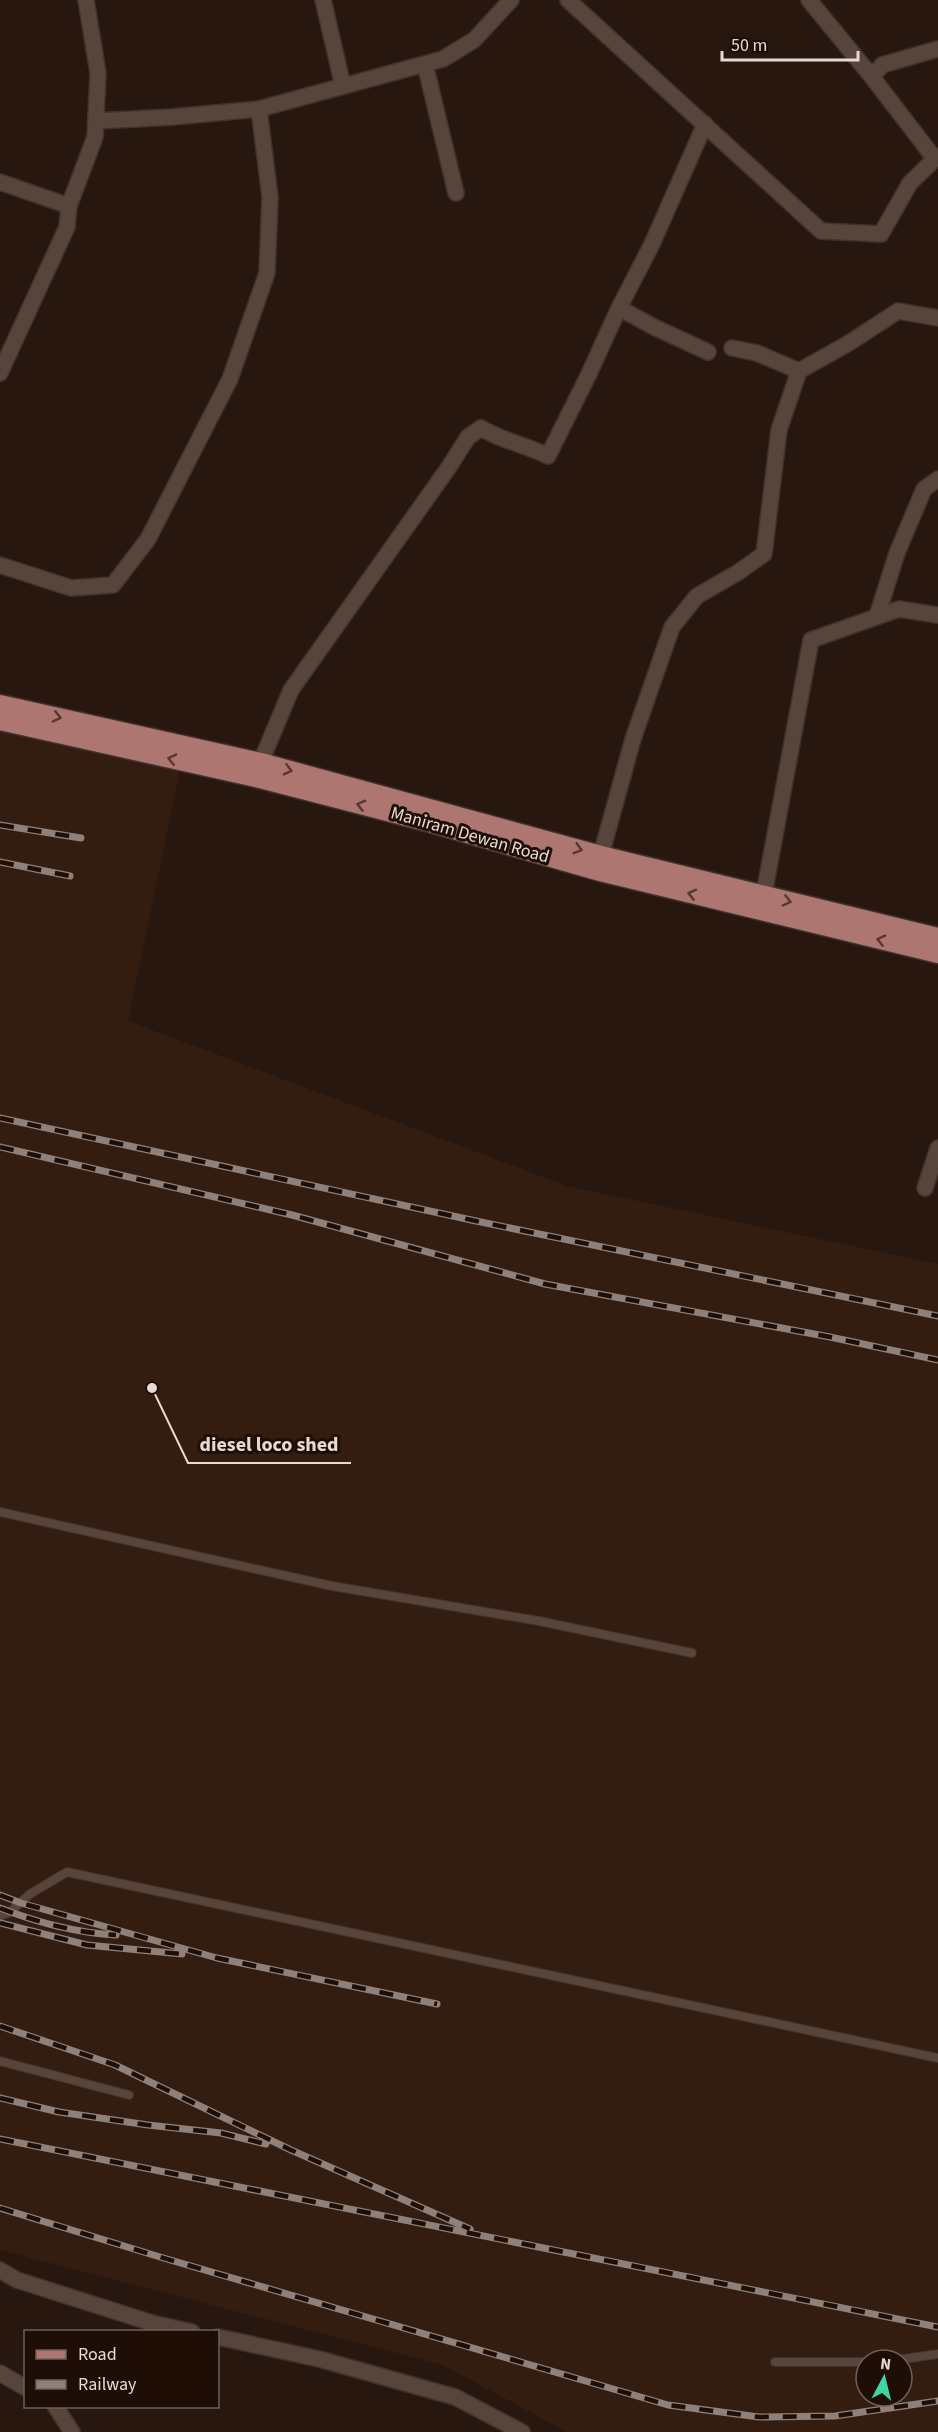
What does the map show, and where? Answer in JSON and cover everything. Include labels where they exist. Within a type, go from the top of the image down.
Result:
[{"type":"main road","name":"Maniram Dewan Road","points":[[0,704],[391,805],[601,855],[938,954]]},
{"type":"main road","name":"Maniram Dewan Road","points":[[0,721],[257,770]]},
{"type":"main road","name":"Maniram Dewan Road","points":[[391,805],[600,872],[938,937]]},
{"type":"street","points":[[0,373],[67,227],[69,206],[96,137],[98,73],[86,0]]},
{"type":"street","points":[[323,0],[343,86]]},
{"type":"street","points":[[96,121],[259,109],[443,59],[474,40],[512,0]]},
{"type":"street","points":[[568,0],[821,231],[881,234],[910,183],[936,158],[809,0]]},
{"type":"street","points":[[872,77],[882,65],[938,49]]},
{"type":"street","points":[[425,64],[456,193]]},
{"type":"street","points":[[0,565],[71,588],[113,585],[148,539],[230,379],[267,273],[270,197],[259,109]]},
{"type":"street","points":[[257,770],[291,690],[468,437],[481,428],[497,438],[525,444],[548,456],[652,244],[705,124]]},
{"type":"street","points":[[0,182],[69,206]]},
{"type":"street","points":[[619,308],[708,352]]},
{"type":"street","points":[[601,855],[633,740],[672,627],[696,596],[737,573],[764,554],[779,430],[799,371],[898,311],[938,318]]},
{"type":"street","points":[[732,348],[757,353],[799,371]]},
{"type":"street","points":[[877,616],[897,553],[924,489],[938,479]]},
{"type":"street","points":[[762,903],[811,640],[899,609],[938,615]]},
{"type":"street","points":[[925,1188],[938,1148]]},
{"type":"street","points":[[0,2270],[17,2280],[141,2319],[188,2330]]},
{"type":"street","points":[[219,2337],[319,2359],[454,2397],[522,2432]]},
{"type":"street","points":[[0,2373],[24,2387]]},
{"type":"street","points":[[56,2408],[72,2432]]},
{"type":"lane","points":[[0,1512],[332,1586],[539,1621],[692,1653]]},
{"type":"lane","points":[[0,1916],[10,1912],[30,1894],[67,1872],[938,2058]]},
{"type":"lane","points":[[0,2061],[129,2095]]},
{"type":"lane","points":[[914,2358],[938,2354]]},
{"type":"lane","points":[[775,2362],[854,2362]]},
{"type":"shaded area","points":[[0,726],[182,761],[128,1021],[567,1186],[938,1264],[938,2432],[567,2432],[443,2365],[0,2250]]},
{"type":"railway","points":[[0,825],[81,838]]},
{"type":"railway","points":[[0,862],[70,876]]},
{"type":"railway","points":[[0,1118],[476,1221],[938,1316]]},
{"type":"railway","points":[[0,1147],[292,1215],[545,1284],[830,1337],[938,1360]]},
{"type":"railway","points":[[0,1895],[21,1903],[217,1958],[437,2004]]},
{"type":"railway","points":[[0,1908],[57,1926],[116,1935]]},
{"type":"railway","points":[[0,1923],[87,1945],[182,1954]]},
{"type":"railway","points":[[0,2026],[115,2065],[291,2150],[470,2229]]},
{"type":"railway","points":[[0,2098],[59,2112],[221,2133],[266,2144]]},
{"type":"railway","points":[[0,2139],[938,2327]]},
{"type":"railway","points":[[0,2208],[668,2405],[759,2417],[835,2416],[938,2401]]},
{"type":"place","name":"diesel loco shed","points":[[152,1388]]}]
